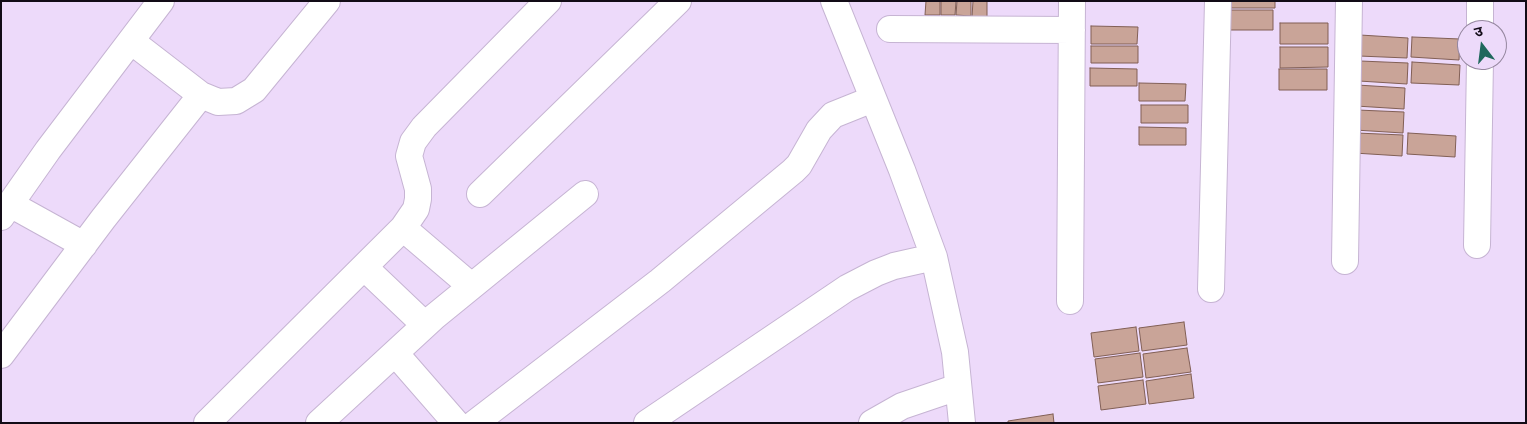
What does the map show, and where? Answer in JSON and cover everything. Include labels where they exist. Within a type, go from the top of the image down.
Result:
[{"type":"street","points":[[84,244],[6,210],[48,150],[161,1]]},
{"type":"street","points":[[131,41],[201,95],[218,102],[227,103],[236,101],[254,90],[327,1]]},
{"type":"street","points":[[207,423],[403,228],[416,209],[418,199],[418,189],[409,156],[410,149],[417,135],[548,1]]},
{"type":"street","points":[[480,194],[678,1]]},
{"type":"street","points":[[834,1],[902,170],[934,257],[954,352],[962,423]]},
{"type":"street","points":[[1070,301],[1072,1]]},
{"type":"street","points":[[1210,289],[1218,1]]},
{"type":"street","points":[[1345,261],[1349,1]]},
{"type":"street","points":[[1480,1],[1480,20]]},
{"type":"street","points":[[890,29],[1072,30]]},
{"type":"street","points":[[1477,245],[1480,70]]},
{"type":"street","points":[[1,355],[84,244],[201,95]]},
{"type":"street","points":[[475,423],[660,281],[793,171],[799,165],[819,130],[834,115],[873,99]]},
{"type":"street","points":[[319,423],[425,325],[584,194]]},
{"type":"street","points":[[403,228],[471,286]]},
{"type":"street","points":[[647,423],[847,288],[894,266],[934,257]]},
{"type":"street","points":[[364,267],[425,325]]},
{"type":"street","points":[[395,353],[456,423]]},
{"type":"street","points":[[872,423],[902,406],[958,387]]},
{"type":"building","points":[[926,1],[940,1],[940,15],[925,15]]},
{"type":"building","points":[[941,1],[956,1],[955,15],[941,15]]},
{"type":"building","points":[[957,1],[971,1],[971,16],[956,15]]},
{"type":"building","points":[[973,1],[987,1],[987,17],[972,17]]},
{"type":"building","points":[[1227,1],[1275,1],[1275,8],[1227,8]]},
{"type":"building","points":[[1225,10],[1273,10],[1273,30],[1226,30]]},
{"type":"building","points":[[1280,23],[1328,23],[1328,44],[1280,44]]},
{"type":"building","points":[[1091,26],[1138,27],[1137,44],[1091,44]]},
{"type":"building","points":[[1360,35],[1408,38],[1407,58],[1359,56]]},
{"type":"building","points":[[1412,37],[1457,39],[1457,60],[1411,57]]},
{"type":"building","points":[[1091,46],[1138,46],[1138,63],[1091,63]]},
{"type":"building","points":[[1280,47],[1328,47],[1328,67],[1280,68]]},
{"type":"building","points":[[1360,61],[1408,63],[1407,84],[1359,81]]},
{"type":"building","points":[[1412,62],[1457,65],[1457,70],[1460,70],[1459,85],[1411,83]]},
{"type":"building","points":[[1090,68],[1137,69],[1137,86],[1090,86]]},
{"type":"building","points":[[1279,69],[1327,69],[1327,90],[1279,90]]},
{"type":"building","points":[[1139,83],[1186,84],[1185,101],[1139,101]]},
{"type":"building","points":[[1357,85],[1405,88],[1404,109],[1356,106]]},
{"type":"building","points":[[1141,105],[1188,105],[1188,123],[1141,123]]},
{"type":"building","points":[[1357,110],[1404,112],[1403,133],[1355,130]]},
{"type":"building","points":[[1139,127],[1186,128],[1186,145],[1139,145]]},
{"type":"building","points":[[1356,133],[1403,135],[1402,156],[1354,153]]},
{"type":"building","points":[[1408,133],[1456,136],[1455,157],[1407,154]]},
{"type":"building","points":[[1184,322],[1187,345],[1142,351],[1139,328]]},
{"type":"building","points":[[1136,327],[1139,351],[1094,357],[1091,333]]},
{"type":"building","points":[[1187,348],[1191,372],[1146,378],[1143,354]]},
{"type":"building","points":[[1140,353],[1143,377],[1098,383],[1095,359]]},
{"type":"building","points":[[1191,374],[1194,398],[1149,404],[1146,381]]},
{"type":"building","points":[[1143,380],[1146,404],[1101,410],[1098,386]]},
{"type":"building","points":[[1053,414],[1054,423],[1008,423],[1008,421]]}]
